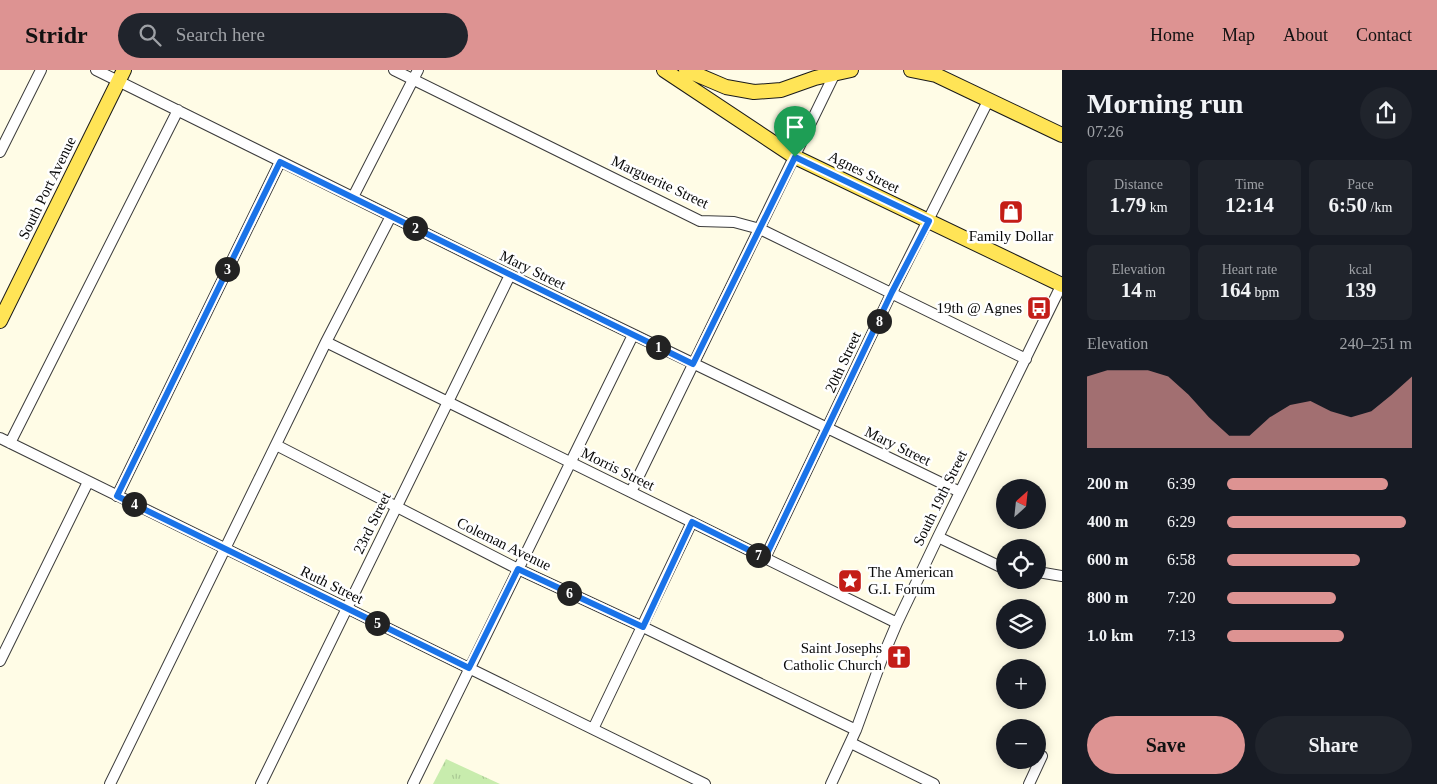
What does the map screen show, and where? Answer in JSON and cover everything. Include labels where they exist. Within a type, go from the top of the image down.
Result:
[{"type":"main road","name":"Agnes Street","points":[[664,70],[795,157],[1062,285]]},
{"type":"main road","points":[[686,70],[726,87],[754,92],[781,90],[835,72],[851,70]]},
{"type":"main road","points":[[912,70],[931,72],[1062,136]]},
{"type":"main road","name":"South Port Avenue","points":[[0,321],[122,76]]},
{"type":"street","points":[[0,152],[41,70]]},
{"type":"street","name":"Mary Street","points":[[96,70],[122,76],[178,110],[280,162],[633,335],[960,492]]},
{"type":"street","name":"Marguerite Street","points":[[394,70],[416,75],[700,221],[734,222],[760,229],[1026,359]]},
{"type":"street","points":[[631,492],[835,72]]},
{"type":"street","points":[[354,197],[416,75]]},
{"type":"street","name":"20th Street","points":[[765,558],[892,292],[989,100]]},
{"type":"street","points":[[10,444],[178,110]]},
{"type":"street","points":[[117,496],[280,162]]},
{"type":"street","points":[[110,784],[326,342],[391,216]]},
{"type":"street","name":"23rd Street","points":[[261,784],[510,275]]},
{"type":"street","name":"South 19th Street","points":[[831,784],[851,743],[897,623],[1062,285]]},
{"type":"street","points":[[412,784],[633,335]]},
{"type":"street","name":"Morris Street","points":[[326,342],[897,623]]},
{"type":"street","name":"Ruth Street","points":[[0,438],[705,784]]},
{"type":"street","name":"Coleman Avenue","points":[[276,445],[518,569],[856,730]]},
{"type":"street","points":[[0,661],[88,482]]},
{"type":"street","points":[[593,729],[692,522]]},
{"type":"street","points":[[938,537],[996,565]]},
{"type":"street","points":[[1046,573],[1061,574]]},
{"type":"street","points":[[851,743],[934,784]]},
{"type":"street","points":[[1029,784],[1036,769]]},
{"type":"green space","points":[[446,759],[500,784],[433,784]]},
{"type":"place","name":"Family Dollar","points":[[1011,212]]},
{"type":"place","name":"19th @ Agnes","points":[[1039,308]]},
{"type":"place","name":"The American G.I. Forum","points":[[850,581]]},
{"type":"place","name":"Saint Josephs Catholic Church","points":[[899,657]]},
{"type":"route","points":[[795,157],[929,221],[892,292],[765,558],[692,522],[643,627],[518,569],[469,668],[117,496],[280,162],[693,364],[795,157]]}]
